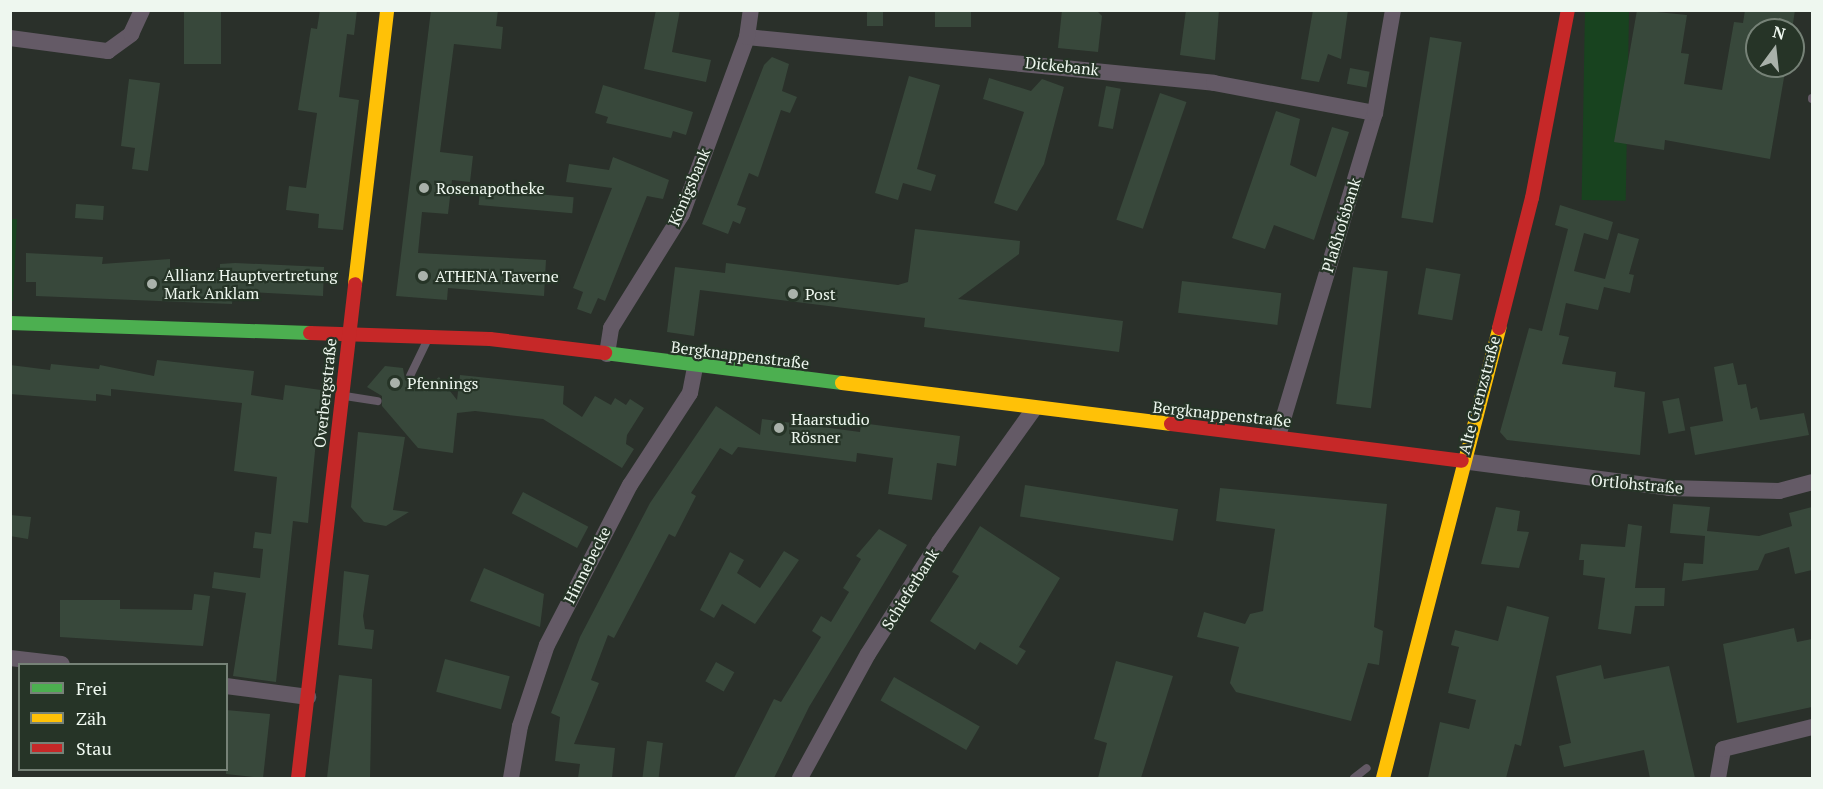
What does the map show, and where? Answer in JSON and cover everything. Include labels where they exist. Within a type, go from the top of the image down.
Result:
[{"type":"street","points":[[10,38],[108,51],[131,34],[142,10]]},
{"type":"street","name":"Overbergstraße","points":[[298,778],[347,335],[387,10]]},
{"type":"street","name":"Königsbank","points":[[607,354],[611,328],[682,214],[747,37],[751,10]]},
{"type":"street","name":"Plaßhofsbank","points":[[1278,436],[1375,113],[1393,10]]},
{"type":"street","name":"Alte Grenzstraße","points":[[1383,778],[1426,626],[1462,461],[1532,198],[1568,10]]},
{"type":"street","name":"Dickebank","points":[[747,37],[1214,83],[1375,113]]},
{"type":"street","name":"Bergknappenstraße","points":[[10,323],[429,336],[607,354],[1034,409],[1278,436],[1462,461]]},
{"type":"street","name":"Hinnebecke","points":[[511,778],[520,726],[547,645],[630,485],[690,393],[695,366]]},
{"type":"street","name":"Schieferbank","points":[[800,778],[868,654],[939,542],[1034,409]]},
{"type":"street","name":"Ortlohstraße","points":[[1462,461],[1669,488],[1779,491],[1812,482]]},
{"type":"street","points":[[10,658],[53,663]]},
{"type":"street","points":[[228,687],[308,698]]},
{"type":"street","points":[[1718,778],[1723,749],[1812,727]]},
{"type":"lane","points":[[410,376],[429,336]]},
{"type":"lane","points":[[342,396],[378,401]]},
{"type":"lane","points":[[1354,778],[1367,768]]},
{"type":"green space","points":[[1585,10],[1629,11],[1626,201],[1582,200]]},
{"type":"green space","points":[[10,219],[17,219],[13,301],[10,301]]},
{"type":"building","points":[[184,10],[221,10],[221,64],[184,64]]},
{"type":"building","points":[[320,10],[357,10],[354,35],[347,34],[339,97],[359,100],[343,230],[318,228],[319,214],[286,210],[289,186],[306,188],[317,113],[298,110],[311,28],[317,29]]},
{"type":"building","points":[[431,10],[498,10],[496,26],[503,27],[501,49],[454,44],[440,152],[473,156],[470,182],[452,180],[448,214],[422,212],[418,253],[546,260],[544,296],[448,288],[447,300],[396,296]]},
{"type":"building","points":[[656,10],[680,10],[672,52],[711,60],[706,82],[644,69]]},
{"type":"building","points":[[867,10],[883,10],[883,26],[867,26]]},
{"type":"building","points":[[935,10],[971,10],[971,27],[935,27]]},
{"type":"building","points":[[1062,10],[1096,10],[1102,16],[1098,52],[1058,48]]},
{"type":"building","points":[[1186,10],[1219,10],[1215,60],[1180,55]]},
{"type":"building","points":[[1313,10],[1348,10],[1341,59],[1328,54],[1319,82],[1301,79]]},
{"type":"building","points":[[1637,10],[1687,15],[1681,53],[1689,54],[1684,84],[1722,90],[1734,22],[1743,23],[1745,10],[1795,10],[1794,18],[1745,18],[1745,78],[1784,78],[1770,159],[1665,140],[1664,150],[1614,142]]},
{"type":"building","points":[[1430,37],[1462,42],[1433,223],[1401,218]]},
{"type":"building","points":[[772,57],[789,64],[782,91],[797,97],[790,113],[781,110],[758,177],[749,173],[737,205],[746,208],[740,224],[733,221],[728,234],[702,224],[764,65]]},
{"type":"building","points":[[1350,68],[1370,72],[1367,88],[1347,84]]},
{"type":"building","points":[[909,76],[940,85],[917,169],[936,175],[931,191],[903,183],[898,200],[875,193]]},
{"type":"building","points":[[989,78],[1031,91],[1042,79],[1064,87],[1044,164],[1017,211],[994,203],[1024,112],[983,99]]},
{"type":"building","points":[[129,79],[160,83],[148,171],[132,169],[135,148],[121,146]]},
{"type":"building","points":[[603,85],[693,112],[686,135],[673,131],[671,138],[606,123],[608,117],[595,113]]},
{"type":"building","points":[[1106,86],[1121,89],[1113,129],[1098,126]]},
{"type":"building","points":[[1160,93],[1186,102],[1143,229],[1116,220]]},
{"type":"building","points":[[1276,111],[1300,119],[1290,165],[1316,177],[1332,127],[1349,132],[1314,240],[1274,225],[1265,249],[1232,238]]},
{"type":"building","points":[[613,157],[669,180],[663,199],[647,196],[605,301],[598,298],[591,314],[577,309],[583,292],[573,288],[612,188],[566,182],[569,164],[609,170]]},
{"type":"building","points":[[480,189],[574,197],[572,213],[479,205]]},
{"type":"building","points":[[76,204],[104,206],[103,220],[75,218]]},
{"type":"building","points":[[1560,205],[1613,222],[1608,240],[1584,233],[1574,271],[1605,279],[1618,233],[1639,239],[1629,274],[1634,275],[1630,293],[1604,287],[1598,310],[1566,303],[1559,335],[1569,337],[1562,364],[1616,372],[1614,387],[1645,392],[1640,455],[1507,440],[1500,432],[1529,328],[1542,331],[1568,229],[1555,225]]},
{"type":"building","points":[[915,229],[1020,241],[1019,254],[958,299],[1123,321],[1119,352],[924,327],[925,318],[700,290],[694,336],[667,332],[675,267],[725,273],[726,263],[898,285],[908,282]]},
{"type":"building","points":[[26,253],[103,257],[102,264],[170,259],[170,269],[220,272],[220,264],[235,263],[324,267],[323,296],[233,291],[232,304],[36,296],[36,282],[26,282]]},
{"type":"building","points":[[1353,267],[1388,271],[1371,408],[1336,404]]},
{"type":"building","points":[[1426,268],[1460,274],[1452,320],[1418,314]]},
{"type":"building","points":[[1182,281],[1281,293],[1277,325],[1178,313]]},
{"type":"building","points":[[157,360],[254,371],[251,395],[283,400],[285,385],[321,390],[308,523],[293,521],[276,682],[233,676],[246,593],[212,588],[214,572],[260,578],[263,549],[253,548],[255,532],[271,534],[277,477],[234,471],[242,403],[111,389],[111,396],[96,394],[96,401],[10,394],[10,365],[50,370],[51,364],[99,369],[100,365],[154,376]]},
{"type":"building","points":[[1733,363],[1738,385],[1746,384],[1751,409],[1757,407],[1760,420],[1804,413],[1809,435],[1695,455],[1690,427],[1723,421],[1714,367]]},
{"type":"building","points":[[385,366],[403,368],[405,380],[422,391],[439,377],[457,400],[460,375],[564,386],[563,404],[582,417],[595,396],[611,405],[615,398],[626,405],[630,399],[644,408],[627,435],[626,444],[634,449],[622,468],[543,419],[475,411],[457,413],[453,453],[418,448],[382,406],[382,396],[367,387]]},
{"type":"building","points":[[1679,398],[1685,430],[1669,434],[1662,401]]},
{"type":"building","points":[[716,406],[760,435],[762,419],[860,432],[861,423],[960,436],[956,466],[937,463],[932,500],[888,494],[893,458],[857,453],[856,462],[738,447],[732,455],[720,448],[691,493],[696,496],[675,537],[669,534],[614,638],[608,635],[591,680],[599,683],[574,744],[615,748],[612,778],[578,778],[580,764],[555,761],[560,717],[551,713],[580,637],[650,503]]},
{"type":"building","points":[[358,432],[405,437],[393,510],[409,512],[386,526],[364,522],[351,507]]},
{"type":"building","points":[[1025,485],[1178,509],[1173,541],[1020,517]]},
{"type":"building","points":[[1220,488],[1387,504],[1374,627],[1383,631],[1379,665],[1368,663],[1351,721],[1236,692],[1230,683],[1239,647],[1197,637],[1204,612],[1245,624],[1250,614],[1263,611],[1275,529],[1216,521]]},
{"type":"building","points":[[523,492],[588,527],[577,548],[512,513]]},
{"type":"building","points":[[1673,504],[1710,507],[1707,531],[1759,536],[1792,526],[1789,513],[1812,507],[1812,570],[1795,574],[1789,547],[1765,554],[1758,570],[1682,581],[1684,563],[1703,564],[1705,536],[1670,533]]},
{"type":"building","points":[[1496,507],[1520,511],[1517,531],[1529,532],[1519,568],[1481,564]]},
{"type":"building","points":[[10,515],[31,517],[28,539],[10,536]]},
{"type":"building","points":[[1628,524],[1642,526],[1635,588],[1665,588],[1664,606],[1635,606],[1631,634],[1598,629],[1605,578],[1583,575],[1584,560],[1579,560],[1581,544],[1625,547]]},
{"type":"building","points":[[980,526],[1060,578],[1019,647],[1026,651],[1017,665],[980,642],[975,650],[930,621],[959,576],[952,572]]},
{"type":"building","points":[[879,529],[907,545],[809,707],[774,778],[734,778],[774,699],[781,702],[821,637],[812,631],[821,616],[831,622],[849,592],[843,588],[861,559],[856,556]]},
{"type":"building","points":[[784,551],[799,560],[755,624],[722,604],[714,618],[700,610],[730,552],[744,560],[737,573],[760,588]]},
{"type":"building","points":[[484,568],[544,594],[540,627],[470,601]]},
{"type":"building","points":[[344,571],[369,575],[363,616],[365,629],[374,630],[372,649],[338,645]]},
{"type":"building","points":[[194,594],[210,596],[203,646],[60,637],[60,600],[120,600],[120,609],[192,610]]},
{"type":"building","points":[[1507,606],[1549,617],[1521,746],[1515,744],[1506,778],[1428,778],[1440,722],[1469,729],[1476,700],[1448,693],[1459,647],[1451,645],[1455,630],[1498,641]]},
{"type":"building","points":[[1794,628],[1797,642],[1812,639],[1812,707],[1737,723],[1723,644]]},
{"type":"building","points":[[445,659],[510,676],[501,709],[436,692]]},
{"type":"building","points":[[1116,661],[1173,676],[1141,778],[1098,778],[1107,743],[1094,739]]},
{"type":"building","points":[[716,662],[734,672],[724,691],[705,681]]},
{"type":"building","points":[[1601,665],[1604,679],[1669,666],[1695,778],[1650,778],[1644,750],[1564,767],[1559,746],[1571,743],[1556,676]]},
{"type":"building","points":[[339,675],[372,679],[370,778],[327,778]]},
{"type":"building","points":[[894,677],[980,726],[966,750],[880,700]]},
{"type":"building","points":[[228,710],[270,714],[263,778],[226,774],[228,771]]},
{"type":"building","points":[[647,741],[663,743],[659,778],[642,778]]},
{"type":"traffic: fast","points":[[10,323],[310,333]]},
{"type":"traffic: fast","points":[[605,353],[842,383]]},
{"type":"traffic: slow","points":[[355,284],[387,10]]},
{"type":"traffic: slow","points":[[1383,778],[1499,328]]},
{"type":"traffic: slow","points":[[842,383],[1171,424]]},
{"type":"traffic: jam","points":[[1499,328],[1532,198],[1568,10]]},
{"type":"traffic: jam","points":[[298,778],[355,284]]},
{"type":"traffic: jam","points":[[310,333],[490,339],[605,353]]},
{"type":"traffic: jam","points":[[1171,424],[1462,461]]},
{"type":"place","name":"Rosenapotheke","points":[[424,188]]},
{"type":"place","name":"ATHENA Taverne","points":[[423,276]]},
{"type":"place","name":"Allianz Hauptvertretung Mark Anklam","points":[[152,284]]},
{"type":"place","name":"Post","points":[[793,294]]},
{"type":"place","name":"Pfennings","points":[[395,383]]},
{"type":"place","name":"Haarstudio Rösner","points":[[779,428]]}]
